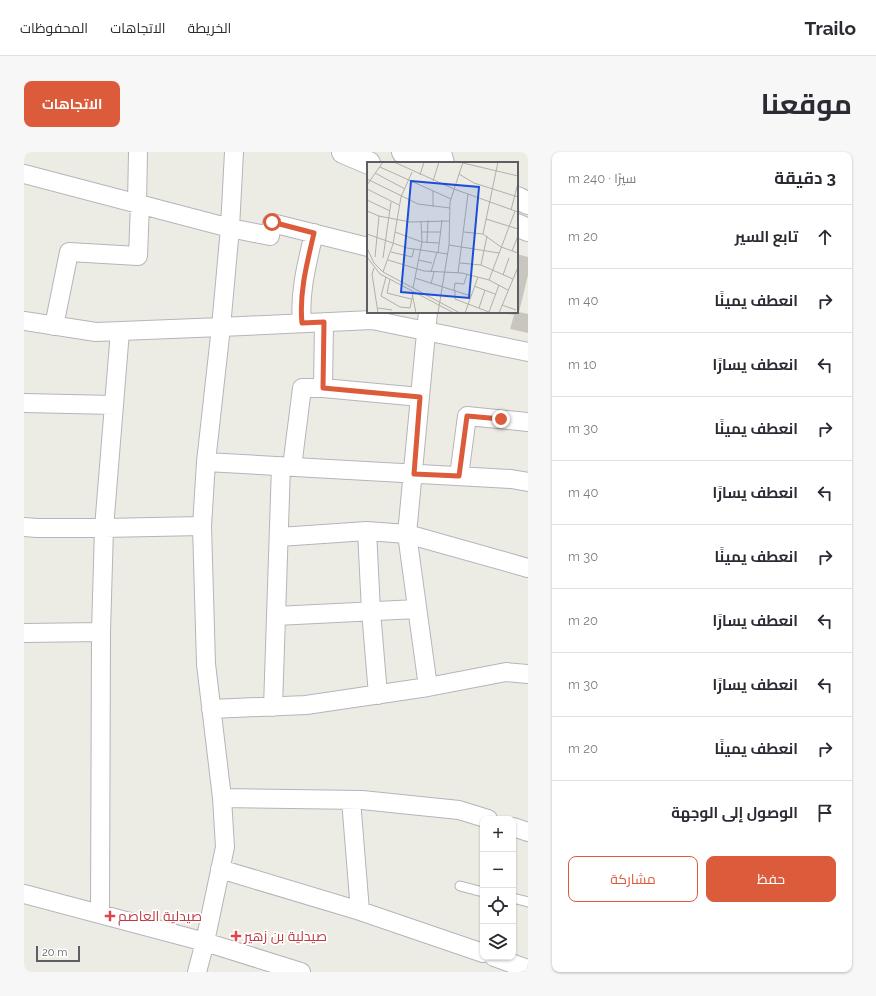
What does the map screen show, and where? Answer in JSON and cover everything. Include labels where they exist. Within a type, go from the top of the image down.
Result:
[{"type":"street","points":[[54,326],[69,252],[138,256],[138,152]]},
{"type":"street","points":[[197,972],[205,942],[225,847],[222,798],[206,664],[202,526],[206,462],[230,228],[234,152]]},
{"type":"street","points":[[343,152],[367,162]]},
{"type":"street","points":[[403,152],[428,162]]},
{"type":"street","points":[[442,152],[444,162]]},
{"type":"street","points":[[24,174],[230,228],[270,236],[272,222],[367,247]]},
{"type":"street","points":[[518,198],[528,203]]},
{"type":"street","points":[[518,226],[528,230]]},
{"type":"street","points":[[302,323],[300,309],[306,267],[314,233]]},
{"type":"street","points":[[428,313],[414,474],[407,534],[428,687]]},
{"type":"street","points":[[24,321],[96,332],[372,320],[528,352]]},
{"type":"street","points":[[323,388],[324,322]]},
{"type":"street","points":[[100,914],[101,632],[104,528],[120,331]]},
{"type":"street","points":[[273,707],[279,537],[286,467],[302,388],[323,388],[420,397]]},
{"type":"street","points":[[24,403],[114,405]]},
{"type":"street","points":[[459,476],[467,416],[528,422]]},
{"type":"street","points":[[206,462],[511,478],[528,482]]},
{"type":"street","points":[[24,527],[104,528],[202,526]]},
{"type":"street","points":[[279,537],[368,531],[407,534],[528,568]]},
{"type":"street","points":[[368,531],[371,611],[378,695]]},
{"type":"street","points":[[276,616],[418,609]]},
{"type":"street","points":[[24,633],[101,632]]},
{"type":"street","points":[[211,709],[306,705],[428,687],[506,672],[528,674]]},
{"type":"street","points":[[222,798],[351,800],[459,810],[480,817]]},
{"type":"street","points":[[351,800],[360,912]]},
{"type":"street","points":[[516,828],[528,832]]},
{"type":"street","points":[[220,869],[360,912],[480,952]]},
{"type":"street","points":[[24,894],[205,942],[301,972]]},
{"type":"street","points":[[502,960],[528,969]]},
{"type":"lane","points":[[460,886],[480,891]]},
{"type":"lane","points":[[516,899],[528,902]]},
{"type":"building","points":[[518,254],[528,257],[528,275],[519,312],[528,314],[528,333],[510,329],[514,315],[501,313],[518,313]]},
{"type":"place","name":"صيدلية العاصم","points":[[110,916]]},
{"type":"place","name":"صيدلية بن زهير","points":[[236,936]]},
{"type":"route","points":[[272,222],[314,233],[306,267],[300,309],[302,323],[324,322],[323,388],[420,397],[414,474],[459,476],[467,416],[501,419]]}]
